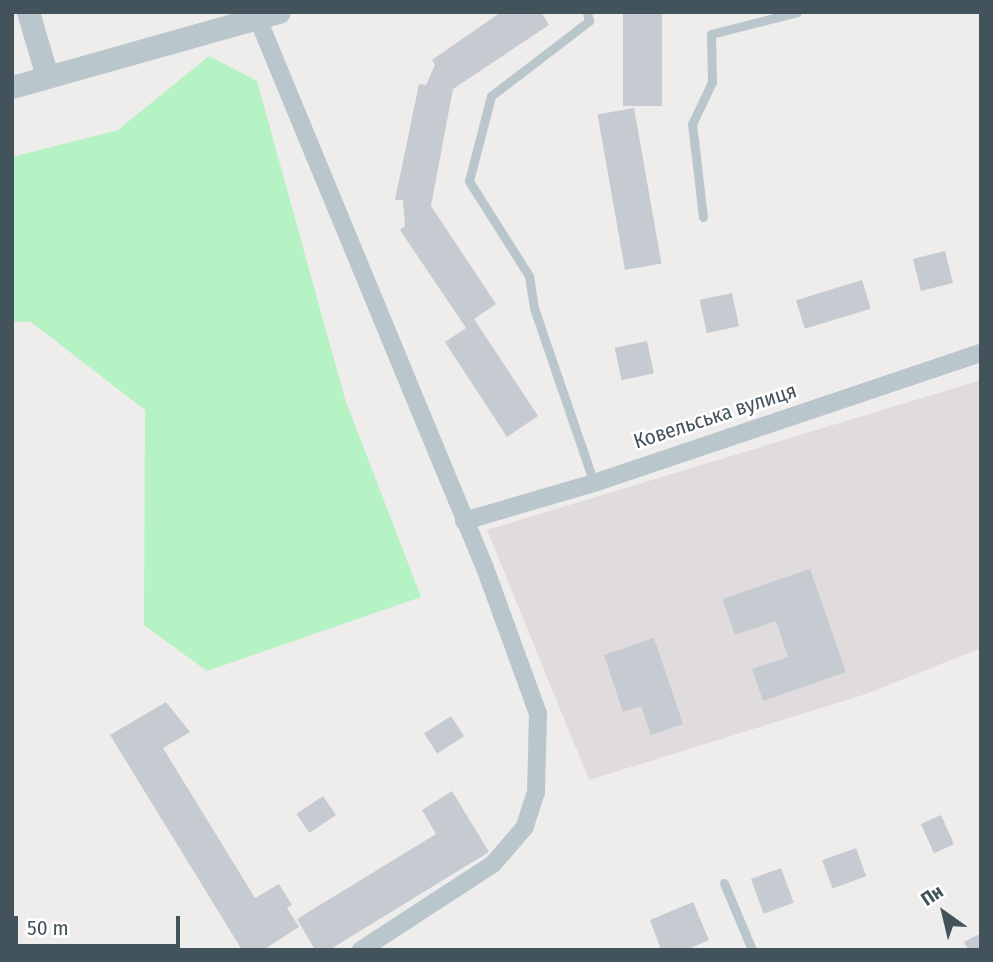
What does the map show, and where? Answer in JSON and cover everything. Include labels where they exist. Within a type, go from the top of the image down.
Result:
[{"type":"street","points":[[28,12],[47,76]]},
{"type":"street","points":[[12,87],[268,15],[538,714],[536,792],[524,828],[493,864],[361,950]]},
{"type":"street","name":"Ковельська вулиця","points":[[464,521],[594,483],[981,353]]},
{"type":"lane","points":[[587,12],[589,21],[491,96],[469,181],[529,276],[534,308],[594,483]]},
{"type":"lane","points":[[703,217],[692,124],[712,82],[711,34],[797,12]]},
{"type":"lane","points":[[724,883],[752,950]]},
{"type":"shaded area","points":[[981,380],[981,648],[863,695],[589,780],[487,530]]},
{"type":"green space","points":[[209,56],[257,81],[345,399],[421,597],[207,671],[144,625],[145,410],[31,322],[12,322],[12,157],[118,130]]},
{"type":"building","points":[[501,12],[541,12],[549,25],[453,89],[431,206],[496,304],[474,319],[538,416],[507,437],[445,342],[466,328],[400,230],[405,226],[403,200],[395,200],[419,84],[426,85],[435,65],[432,60]]},
{"type":"building","points":[[623,12],[662,12],[662,106],[623,106]]},
{"type":"building","points":[[634,108],[661,264],[625,270],[598,114]]},
{"type":"building","points":[[945,251],[953,283],[921,291],[913,259]]},
{"type":"building","points":[[862,280],[871,309],[805,329],[796,300]]},
{"type":"building","points":[[732,293],[739,326],[707,333],[700,300]]},
{"type":"building","points":[[647,341],[654,373],[622,380],[615,348]]},
{"type":"building","points":[[810,569],[846,672],[763,701],[752,669],[788,657],[776,621],[735,635],[722,599]]},
{"type":"building","points":[[654,638],[683,724],[651,735],[641,706],[623,712],[604,655]]},
{"type":"building","points":[[166,702],[190,732],[163,748],[255,898],[279,884],[292,905],[287,908],[299,927],[263,950],[242,950],[110,735]]},
{"type":"building","points":[[451,716],[464,736],[437,754],[424,733]]},
{"type":"building","points":[[452,791],[489,852],[329,950],[315,950],[297,919],[436,834],[422,810]]},
{"type":"building","points":[[323,796],[336,815],[309,833],[296,814]]},
{"type":"building","points":[[941,815],[954,844],[934,853],[921,824]]},
{"type":"building","points":[[856,848],[866,876],[832,889],[822,860]]},
{"type":"building","points":[[781,868],[794,903],[764,914],[751,879]]},
{"type":"building","points":[[693,902],[709,940],[686,950],[661,950],[650,920]]},
{"type":"building","points":[[981,933],[981,950],[968,950],[964,942]]}]
